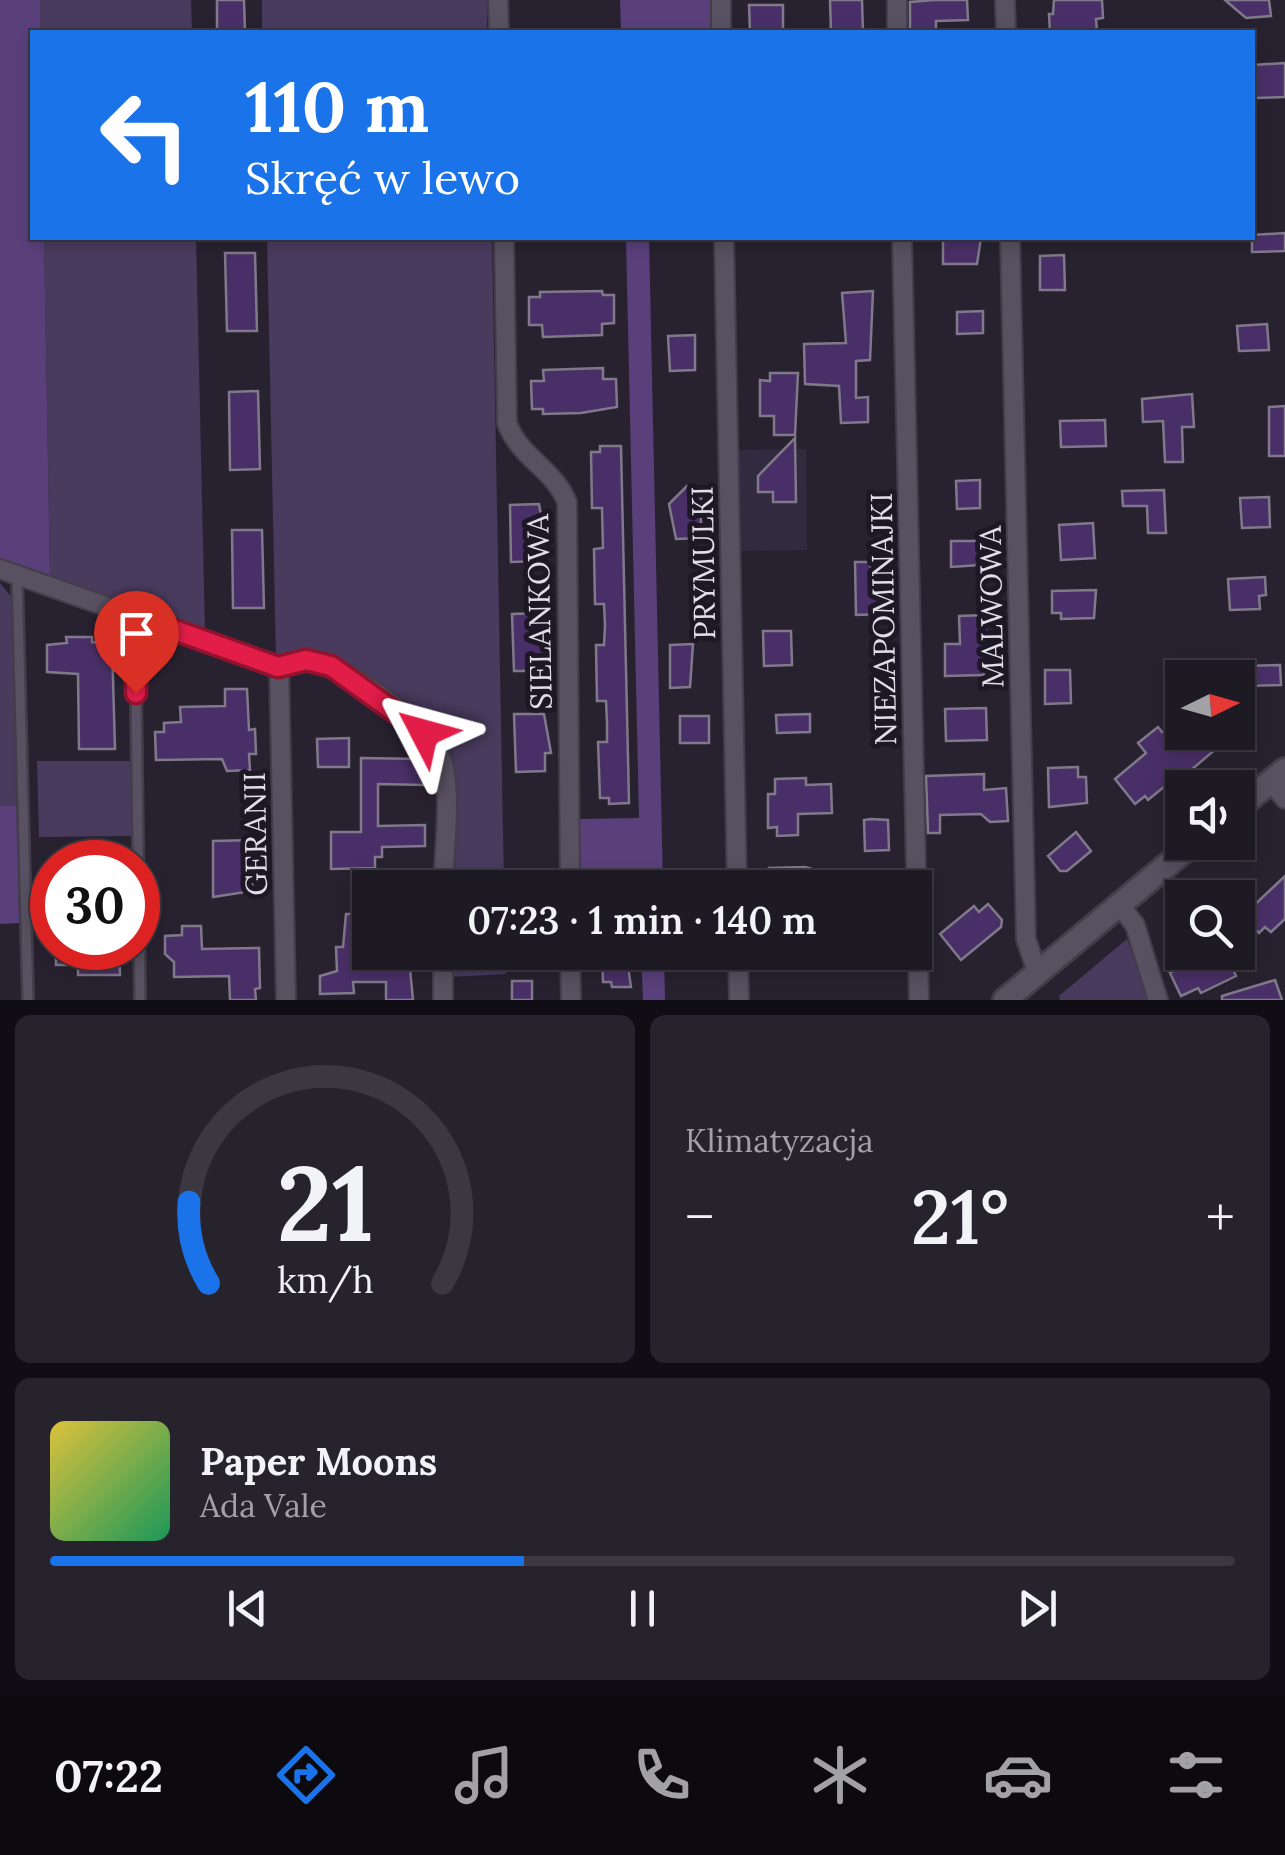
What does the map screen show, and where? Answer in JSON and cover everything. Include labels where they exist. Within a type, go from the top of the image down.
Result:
[{"type":"street","points":[[498,0],[499,30]]},
{"type":"street","points":[[721,0],[721,30]]},
{"type":"street","points":[[896,0],[897,30]]},
{"type":"street","points":[[1005,0],[1006,30]]},
{"type":"street","name":"SIELANKOWA","points":[[504,240],[507,424],[518,444],[558,482],[567,502],[570,870]]},
{"type":"street","name":"PRYMULKI","points":[[724,240],[736,870]]},
{"type":"street","name":"NIEZAPOMINAJKI","points":[[902,240],[919,1000]]},
{"type":"street","name":"MALWOWA","points":[[1010,240],[1026,939],[1037,972]]},
{"type":"street","points":[[8,572],[278,667],[306,660],[331,666],[424,733],[440,755],[444,776],[443,870]]},
{"type":"street","name":"GERANII","points":[[278,667],[286,1000]]},
{"type":"street","points":[[1255,798],[1280,784]]},
{"type":"street","points":[[1006,1000],[1173,860]]},
{"type":"street","points":[[1118,904],[1135,925],[1158,1000]]},
{"type":"street","points":[[442,1000],[443,970]]},
{"type":"street","points":[[570,970],[570,1000]]},
{"type":"street","points":[[738,970],[739,1000]]},
{"type":"lane","points":[[8,572],[28,1000]]},
{"type":"lane","points":[[135,616],[140,1000]]},
{"type":"shaded area","points":[[0,0],[40,0],[40,30],[30,30],[30,240],[44,240],[50,577],[0,559]]},
{"type":"shaded area","points":[[40,0],[191,0],[192,30],[40,30]]},
{"type":"shaded area","points":[[262,0],[487,0],[487,30],[262,30]]},
{"type":"shaded area","points":[[620,0],[713,0],[713,30],[621,30]]},
{"type":"shaded area","points":[[44,240],[196,240],[205,631],[50,577]]},
{"type":"shaded area","points":[[267,240],[492,240],[504,870],[449,870],[450,755],[435,732],[318,650],[276,658]]},
{"type":"shaded area","points":[[626,240],[649,240],[663,870],[580,870],[578,819],[639,818]]},
{"type":"shaded area","points":[[806,449],[807,550],[739,551],[739,450]]},
{"type":"shaded area","points":[[0,583],[13,599],[18,806],[0,806]]},
{"type":"shaded area","points":[[37,761],[131,761],[133,836],[39,837]]},
{"type":"shaded area","points":[[0,806],[18,806],[19,923],[0,924]]},
{"type":"shaded area","points":[[1127,939],[1149,1000],[1060,1000],[1059,996]]},
{"type":"shaded area","points":[[449,970],[506,970],[506,974],[449,977]]},
{"type":"shaded area","points":[[642,970],[664,970],[665,1000],[643,1000]]},
{"type":"building","points":[[217,0],[244,0],[245,30],[217,30]]},
{"type":"building","points":[[830,0],[862,0],[863,30],[831,30]]},
{"type":"building","points":[[967,0],[968,20],[936,21],[936,30],[910,30],[910,2]]},
{"type":"building","points":[[1054,0],[1102,0],[1103,18],[1096,19],[1097,30],[1050,30],[1049,14],[1053,14]]},
{"type":"building","points":[[1225,0],[1269,0],[1271,16],[1246,18]]},
{"type":"building","points":[[749,5],[783,5],[783,30],[750,30]]},
{"type":"building","points":[[1285,63],[1285,97],[1255,98],[1255,65]]},
{"type":"building","points":[[1285,233],[1285,251],[1252,252],[1255,235]]},
{"type":"building","points":[[943,240],[981,240],[977,264],[943,264]]},
{"type":"building","points":[[225,253],[255,253],[257,331],[227,331]]},
{"type":"building","points":[[1064,255],[1065,290],[1040,290],[1040,256]]},
{"type":"building","points":[[602,291],[603,295],[614,295],[614,323],[602,324],[602,335],[543,337],[542,325],[529,325],[529,297],[540,297],[540,292]]},
{"type":"building","points":[[873,291],[870,360],[856,361],[856,398],[868,397],[868,422],[841,423],[839,386],[805,384],[804,344],[846,343],[842,293]]},
{"type":"building","points":[[983,311],[983,333],[957,334],[957,312]]},
{"type":"building","points":[[1267,324],[1269,350],[1239,351],[1237,326]]},
{"type":"building","points":[[695,335],[695,370],[670,371],[668,336]]},
{"type":"building","points":[[603,368],[603,379],[616,379],[617,407],[543,414],[543,409],[532,409],[531,381],[544,381],[543,370]]},
{"type":"building","points":[[770,373],[798,373],[795,435],[774,435],[774,416],[760,416],[760,380],[770,381]]},
{"type":"building","points":[[258,391],[260,469],[230,470],[229,392]]},
{"type":"building","points":[[1192,394],[1194,427],[1182,427],[1183,462],[1165,462],[1163,421],[1143,422],[1142,399]]},
{"type":"building","points":[[1285,406],[1285,456],[1269,456],[1269,407]]},
{"type":"building","points":[[1105,420],[1106,446],[1061,447],[1060,421]]},
{"type":"building","points":[[795,438],[796,502],[773,502],[773,492],[758,492],[758,476]]},
{"type":"building","points":[[600,446],[621,446],[629,803],[609,804],[609,798],[600,798],[598,742],[607,742],[607,722],[606,701],[597,701],[596,645],[604,645],[605,625],[604,604],[595,604],[594,549],[603,548],[602,508],[592,508],[591,452],[600,452]]},
{"type":"building","points":[[980,480],[980,508],[957,509],[956,481]]},
{"type":"building","points":[[687,486],[701,490],[701,538],[676,539],[669,504]]},
{"type":"building","points":[[1164,490],[1166,533],[1148,533],[1147,506],[1123,506],[1122,491]]},
{"type":"building","points":[[1269,497],[1270,527],[1242,528],[1240,498]]},
{"type":"building","points":[[539,504],[546,543],[540,543],[541,561],[511,562],[510,505]]},
{"type":"building","points":[[1093,523],[1095,558],[1061,560],[1059,525]]},
{"type":"building","points":[[232,530],[262,530],[264,608],[233,608]]},
{"type":"building","points":[[951,541],[980,541],[980,565],[951,567]]},
{"type":"building","points":[[855,562],[870,562],[871,569],[880,569],[881,614],[856,615]]},
{"type":"building","points":[[1265,577],[1266,595],[1259,596],[1260,609],[1230,610],[1228,579]]},
{"type":"building","points":[[1096,590],[1094,618],[1061,619],[1061,613],[1052,613],[1052,591]]},
{"type":"building","points":[[542,613],[549,652],[543,652],[543,671],[514,671],[512,614]]},
{"type":"building","points":[[986,615],[984,675],[945,676],[945,644],[960,644],[959,616]]},
{"type":"building","points":[[763,631],[791,631],[792,665],[764,666]]},
{"type":"building","points":[[66,637],[92,637],[92,642],[112,644],[115,749],[79,749],[78,674],[47,672],[47,645],[67,643]]},
{"type":"building","points":[[693,644],[690,687],[670,688],[670,645]]},
{"type":"building","points":[[1280,665],[1281,685],[1255,686],[1255,666]]},
{"type":"building","points":[[1045,670],[1070,670],[1071,703],[1045,704]]},
{"type":"building","points":[[225,689],[247,689],[249,730],[255,729],[256,754],[249,754],[250,770],[227,771],[222,759],[156,760],[155,732],[164,732],[164,723],[181,722],[180,707],[225,706]]},
{"type":"building","points":[[986,708],[987,740],[946,741],[945,709]]},
{"type":"building","points":[[514,714],[544,714],[551,753],[545,753],[545,771],[516,772]]},
{"type":"building","points":[[810,714],[810,732],[777,733],[776,715]]},
{"type":"building","points":[[680,716],[709,716],[709,743],[680,743]]},
{"type":"building","points":[[1158,727],[1165,732],[1165,750],[1215,750],[1191,770],[1165,770],[1165,786],[1148,800],[1145,796],[1135,804],[1115,779],[1146,753],[1138,743]]},
{"type":"building","points":[[349,738],[349,767],[318,767],[317,739]]},
{"type":"building","points":[[361,758],[423,759],[424,785],[378,784],[378,826],[425,825],[425,846],[382,847],[382,857],[375,857],[375,868],[331,869],[331,832],[361,832]]},
{"type":"building","points":[[1078,767],[1078,777],[1086,777],[1087,803],[1049,807],[1048,768]]},
{"type":"building","points":[[984,774],[984,790],[1006,788],[1008,821],[990,822],[981,814],[940,815],[940,833],[928,833],[926,776]]},
{"type":"building","points":[[806,778],[806,785],[831,784],[832,813],[798,814],[798,835],[777,836],[777,827],[768,828],[768,794],[775,794],[775,779]]},
{"type":"building","points":[[864,820],[888,820],[889,850],[865,851]]},
{"type":"building","points":[[1076,832],[1091,851],[1067,871],[1060,871],[1048,856]]},
{"type":"building","points":[[255,840],[252,891],[213,897],[213,841]]},
{"type":"building","points":[[805,867],[812,870],[769,870]]},
{"type":"building","points":[[1285,876],[1285,919],[1271,932],[1265,927],[1259,933],[1255,929],[1255,904]]},
{"type":"building","points":[[988,904],[1002,920],[1001,927],[961,960],[940,934],[974,906],[979,912]]},
{"type":"building","points":[[346,914],[352,914],[352,970],[410,970],[413,1000],[386,1000],[386,982],[353,982],[354,993],[320,994],[320,976],[337,971],[336,947],[343,947]]},
{"type":"building","points":[[182,926],[201,926],[202,949],[259,948],[260,988],[255,989],[256,1000],[230,1000],[229,976],[174,977],[174,962],[165,954],[165,936],[182,935]]},
{"type":"building","points":[[78,970],[120,970],[120,975],[78,975]]},
{"type":"building","points":[[603,970],[629,970],[631,987],[612,987],[611,982],[603,982]]},
{"type":"building","points":[[1233,970],[1236,976],[1201,993],[1198,988],[1181,996],[1170,973]]},
{"type":"building","points":[[1275,980],[1282,1000],[1222,1000],[1222,996]]},
{"type":"building","points":[[512,981],[532,981],[532,1000],[512,1000]]},
{"type":"route","points":[[136,693],[135,616],[278,667],[306,660],[331,666],[392,706],[424,733]]}]
